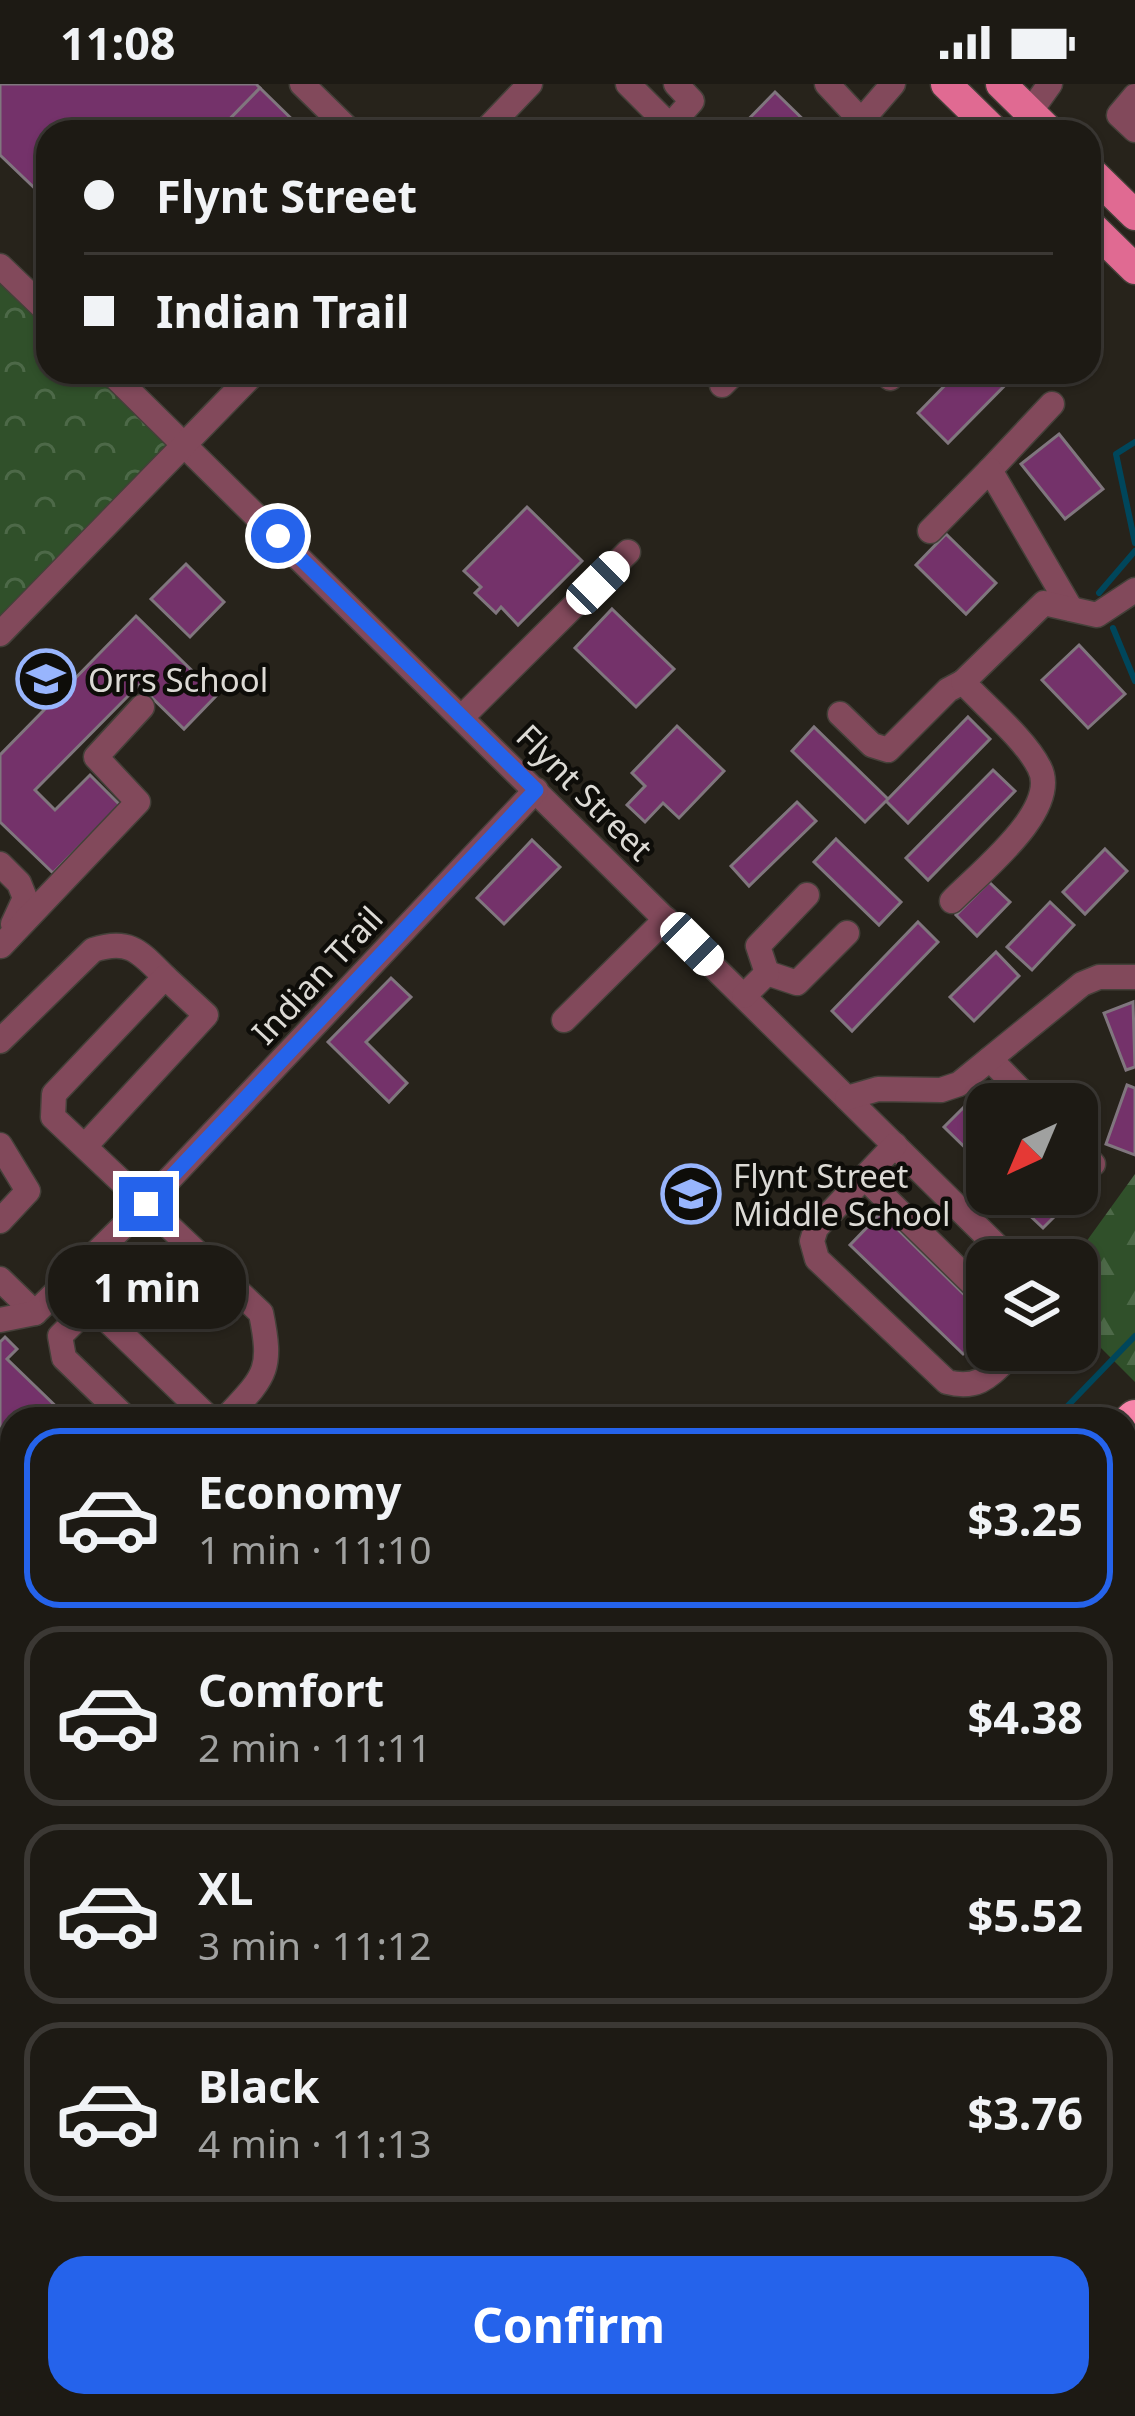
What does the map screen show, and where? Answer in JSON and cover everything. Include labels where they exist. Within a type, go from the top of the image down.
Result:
[{"type":"main road","points":[[946,84],[983,120]]},
{"type":"main road","points":[[1001,84],[1038,120]]},
{"type":"main road","points":[[1101,182],[1135,215]]},
{"type":"main road","points":[[1101,236],[1135,269]]},
{"type":"street","points":[[302,84],[339,120]]},
{"type":"street","points":[[496,120],[530,84]]},
{"type":"street","points":[[628,84],[664,120]]},
{"type":"street","points":[[675,120],[692,101],[676,84]]},
{"type":"street","points":[[827,84],[860,120]]},
{"type":"street","points":[[870,120],[893,84]]},
{"type":"street","points":[[1041,120],[1050,84]]},
{"type":"street","points":[[1135,96],[1120,115],[1135,130]]},
{"type":"street","points":[[0,266],[36,300]]},
{"type":"street","name":"Flynt Street","points":[[122,384],[990,1239]]},
{"type":"street","points":[[0,634],[244,384]]},
{"type":"street","points":[[930,531],[1052,404]]},
{"type":"street","points":[[990,470],[1071,609]]},
{"type":"street","points":[[463,716],[628,552]]},
{"type":"street","points":[[840,714],[872,745],[888,750],[1044,603],[1097,615],[1135,590]]},
{"type":"street","points":[[952,901],[1036,816],[1044,781],[1034,759],[963,682]]},
{"type":"street","points":[[0,946],[138,802],[96,757],[142,707]]},
{"type":"street","name":"Indian Trail","points":[[35,1313],[146,1204],[536,790]]},
{"type":"street","points":[[0,864],[19,883],[25,898],[0,946]]},
{"type":"street","points":[[767,973],[758,946],[807,896]]},
{"type":"street","points":[[564,1020],[666,919]]},
{"type":"street","points":[[767,973],[797,983],[847,933]]},
{"type":"street","points":[[0,1041],[93,950],[113,944],[137,950],[206,1015],[85,1146]]},
{"type":"street","points":[[744,996],[767,973]]},
{"type":"street","points":[[165,977],[54,1094],[53,1117],[261,1313],[270,1359],[254,1388],[236,1407]]},
{"type":"street","points":[[847,1098],[878,1089],[940,1090],[967,1080],[1082,984],[1100,977],[1135,977]]},
{"type":"street","points":[[990,1060],[1013,1083]]},
{"type":"street","points":[[0,1145],[28,1191],[0,1221]]},
{"type":"street","points":[[895,1145],[816,1228],[812,1241],[817,1259],[947,1382],[967,1387],[994,1371]]},
{"type":"street","points":[[864,1177],[966,1277]]},
{"type":"street","points":[[0,1279],[35,1313]]},
{"type":"street","points":[[0,1320],[35,1313]]},
{"type":"street","points":[[115,1407],[64,1358],[60,1336],[82,1314],[102,1315],[198,1407]]},
{"type":"green space","points":[[0,267],[36,301],[36,384],[124,384],[179,436],[0,618]]},
{"type":"green space","points":[[1135,1174],[1135,1382],[1098,1345],[1098,1239],[1088,1239]]},
{"type":"building","points":[[0,84],[256,84],[260,88],[229,120],[36,120],[36,190],[0,155]]},
{"type":"building","points":[[260,88],[293,120],[229,120]]},
{"type":"building","points":[[775,92],[804,120],[748,120]]},
{"type":"building","points":[[946,384],[1006,384],[948,443],[918,413]]},
{"type":"building","points":[[1059,434],[1103,489],[1065,519],[1021,464]]},
{"type":"building","points":[[527,507],[582,561],[518,625],[501,607],[496,613],[475,593],[481,587],[464,571]]},
{"type":"building","points":[[946,534],[996,583],[966,614],[916,565]]},
{"type":"building","points":[[186,564],[224,602],[190,637],[151,599]]},
{"type":"building","points":[[612,609],[674,669],[636,707],[575,648]]},
{"type":"building","points":[[136,616],[217,695],[184,729],[139,685],[35,790],[55,810],[90,775],[120,805],[53,873],[0,822],[0,755],[44,710],[32,698],[44,687],[56,698]]},
{"type":"building","points":[[1079,645],[1125,694],[1088,728],[1042,680]]},
{"type":"building","points":[[968,717],[990,739],[908,823],[886,801],[865,822],[792,751],[814,727],[888,799]]},
{"type":"building","points":[[677,726],[724,771],[679,818],[663,803],[645,822],[627,805],[645,786],[632,773]]},
{"type":"building","points":[[993,770],[1015,791],[928,880],[906,858]]},
{"type":"building","points":[[797,802],[816,821],[749,886],[731,866]]},
{"type":"building","points":[[836,839],[901,902],[879,925],[814,862]]},
{"type":"building","points":[[532,840],[560,867],[504,924],[477,898]]},
{"type":"building","points":[[1105,849],[1127,871],[1085,914],[1063,892]]},
{"type":"building","points":[[989,882],[1010,902],[977,936],[956,915]]},
{"type":"building","points":[[1050,902],[1074,925],[1032,970],[1007,947]]},
{"type":"building","points":[[918,922],[938,942],[852,1031],[832,1011]]},
{"type":"building","points":[[996,952],[1019,976],[974,1021],[950,997]]},
{"type":"building","points":[[391,978],[411,997],[366,1042],[407,1083],[389,1102],[328,1042]]},
{"type":"building","points":[[1133,1002],[1135,1067],[1126,1070],[1104,1013]]},
{"type":"building","points":[[1127,1085],[1135,1088],[1135,1155],[1106,1144]]},
{"type":"building","points":[[966,1105],[966,1148],[944,1127]]},
{"type":"building","points":[[881,1213],[966,1296],[966,1351],[963,1354],[850,1245]]},
{"type":"building","points":[[1029,1215],[1056,1215],[1043,1228]]},
{"type":"building","points":[[5,1337],[17,1349],[7,1359],[57,1407],[0,1407],[0,1342]]},
{"type":"waterway","points":[[1135,442],[1116,454],[1135,543]]},
{"type":"waterway","points":[[1099,593],[1135,551]]},
{"type":"waterway","points":[[1113,628],[1135,681]]},
{"type":"waterway","points":[[1067,1407],[1135,1336]]},
{"type":"place","name":"Orrs School","points":[[46,679]]},
{"type":"place","name":"Flynt Street Middle School","points":[[691,1194]]},
{"type":"route","points":[[146,1204],[536,790],[278,536]]}]
